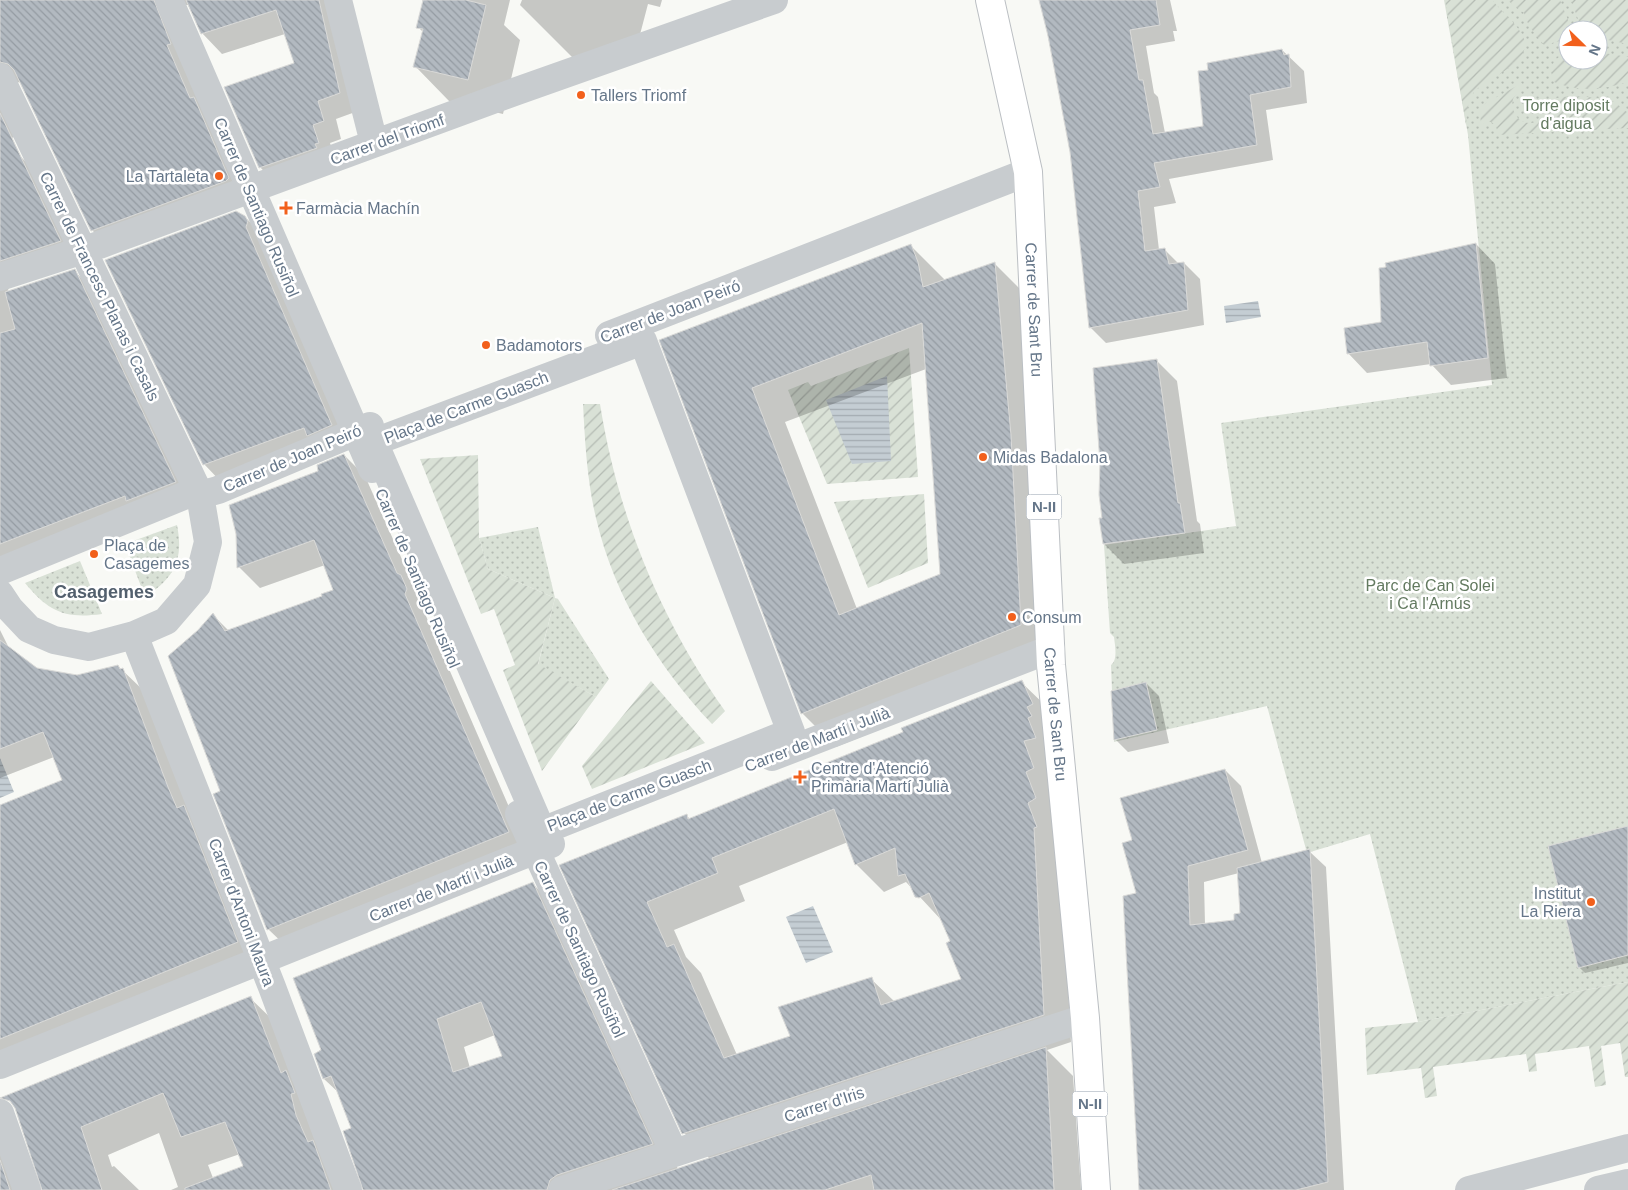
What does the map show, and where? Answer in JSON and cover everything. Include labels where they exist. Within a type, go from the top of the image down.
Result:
[{"type":"main road","name":"Carrer de Sant Bru","points":[[990,0],[1028,172],[1050,650],[1085,1018],[1096,1190]]},
{"type":"street","name":"Carrer de Santiago Rusiñol","points":[[169,0],[534,850],[674,1153]]},
{"type":"street","points":[[338,0],[374,144]]},
{"type":"street","name":"Carrer del Triomf","points":[[0,277],[250,190],[774,0]]},
{"type":"street","name":"Carrer de Francesc Planas i Casals","points":[[0,77],[200,495]]},
{"type":"street","name":"Carrer de Joan Peiró","points":[[200,495],[218,490],[354,432],[1028,172]]},
{"type":"street","name":"Plaça de Carme Guasch","points":[[643,341],[791,732],[542,831],[374,442],[643,341]]},
{"type":"street","points":[[0,571],[186,495],[200,495],[208,542],[196,585],[166,621],[134,635],[89,647],[54,640],[29,629],[10,609],[0,594]]},
{"type":"street","name":"Carrer d'Antoni Maura","points":[[134,635],[262,961],[348,1190]]},
{"type":"street","name":"Carrer de Martí i Julià","points":[[0,1065],[534,850],[1050,650]]},
{"type":"street","name":"Carrer d'Iris","points":[[562,1190],[1085,1018]]},
{"type":"street","points":[[0,1113],[27,1190]]},
{"type":"street","points":[[1469,1190],[1628,1148]]},
{"type":"street","points":[[1598,1190],[1628,1183]]},
{"type":"green space","name":"Parc de Can Solei i Ca l'Arnús","points":[[1444,0],[1628,0],[1628,982],[1418,1022],[1370,834],[1307,853],[1267,706],[1114,742],[1111,665],[1115,660],[1115,648],[1114,637],[1110,633],[1104,545],[1236,526],[1221,423],[1492,385],[1468,135]]},
{"type":"green space","points":[[1445,0],[1492,0],[1514,24],[1524,39],[1521,57],[1505,71],[1477,89],[1472,95],[1468,106],[1466,125]]},
{"type":"green space","points":[[1507,0],[1560,0],[1568,20],[1558,20],[1558,42],[1544,45],[1529,26],[1524,13]]},
{"type":"green space","points":[[1571,0],[1628,0],[1628,44],[1608,40],[1608,20],[1578,20]]},
{"type":"green space","points":[[1608,54],[1628,57],[1628,82],[1591,89],[1563,85],[1554,82],[1552,77],[1552,68],[1558,58],[1558,70],[1608,70]]},
{"type":"green space","name":"Torre diposit d'aigua","points":[[1522,83],[1523,86],[1514,97],[1512,103],[1516,115],[1526,123],[1540,120],[1551,102],[1558,97],[1583,97],[1612,101],[1628,113],[1628,128],[1498,135],[1496,125],[1491,122],[1486,122],[1481,126],[1480,111],[1486,103]]},
{"type":"green space","points":[[909,348],[918,477],[827,484],[788,390],[808,382],[811,386]]},
{"type":"green space","points":[[583,404],[600,404],[618,486],[630,526],[645,565],[681,640],[725,711],[712,724],[692,702],[656,654],[640,629],[614,575],[604,547],[590,490]]},
{"type":"green space","points":[[478,455],[479,538],[488,569],[555,598],[538,664],[596,697],[542,771],[503,670],[515,665],[494,609],[481,614],[420,459]]},
{"type":"green space","points":[[924,494],[928,563],[868,588],[834,502]]},
{"type":"green space","points":[[177,525],[179,548],[178,558],[174,567],[163,583],[145,597],[125,544]]},
{"type":"green space","points":[[538,527],[555,598],[488,569],[479,538]]},
{"type":"green space","points":[[80,561],[102,614],[78,615],[59,611],[42,601],[25,583]]},
{"type":"green space","points":[[555,598],[558,599],[609,679],[596,697],[538,665]]},
{"type":"green space","points":[[651,681],[705,743],[592,789],[582,766]]},
{"type":"green space","points":[[1628,982],[1628,1077],[1625,1077],[1620,1043],[1601,1046],[1606,1085],[1595,1087],[1589,1046],[1535,1054],[1537,1071],[1529,1072],[1526,1054],[1433,1067],[1437,1096],[1425,1098],[1421,1068],[1367,1075],[1365,1028],[1418,1022]]},
{"type":"shaded area","points":[[1258,301],[1261,317],[1226,323],[1224,306]]},
{"type":"shaded area","points":[[887,376],[891,461],[852,464],[826,400]]},
{"type":"shaded area","points":[[0,758],[14,792],[0,798]]},
{"type":"shaded area","points":[[813,906],[833,952],[806,963],[786,917]]},
{"type":"building","points":[[0,0],[154,0],[171,44],[167,45],[190,98],[194,97],[229,178],[226,181],[91,231],[14,70],[8,64],[0,62]]},
{"type":"building","points":[[186,0],[319,0],[340,93],[318,101],[324,121],[313,125],[319,143],[315,144],[317,148],[259,168],[224,87],[294,63],[276,10],[201,34]]},
{"type":"building","points":[[423,0],[466,0],[486,5],[468,80],[413,67],[423,29],[416,28]]},
{"type":"building","points":[[1039,0],[1156,0],[1160,25],[1130,30],[1139,80],[1143,80],[1153,134],[1203,126],[1198,71],[1208,70],[1207,63],[1282,49],[1284,55],[1289,54],[1291,87],[1250,95],[1257,145],[1154,163],[1160,187],[1138,191],[1145,251],[1165,248],[1169,264],[1184,262],[1188,310],[1089,328],[1070,152],[1048,36]]},
{"type":"building","points":[[0,113],[61,241],[0,261]]},
{"type":"building","points":[[236,211],[245,216],[248,221],[246,227],[332,425],[307,436],[304,428],[203,465],[105,260]]},
{"type":"building","points":[[1476,243],[1488,358],[1430,366],[1427,342],[1347,354],[1344,328],[1381,322],[1379,268],[1386,267],[1385,263]]},
{"type":"building","points":[[911,244],[918,262],[923,287],[995,262],[1011,435],[1021,625],[801,714],[659,340]],"holes":[[[922,323],[940,574],[839,615],[752,388]]]},
{"type":"building","points":[[75,269],[176,482],[126,501],[125,496],[0,544],[0,333],[15,329],[5,292]]},
{"type":"building","points":[[1157,359],[1178,503],[1180,503],[1185,533],[1103,544],[1099,518],[1102,518],[1099,495],[1100,463],[1093,368]]},
{"type":"building","points":[[344,454],[397,573],[401,575],[407,589],[405,594],[509,832],[267,930],[213,794],[220,791],[168,656],[198,630],[213,613],[225,631],[322,596],[321,594],[333,590],[314,540],[237,568],[236,534],[229,505],[318,471],[317,465]]},
{"type":"building","points":[[0,640],[37,668],[77,675],[118,665],[120,669],[123,668],[168,787],[177,808],[184,805],[238,942],[0,1039],[0,805],[62,780],[43,732],[0,749]]},
{"type":"building","points":[[1022,680],[1033,704],[1027,707],[1032,716],[1028,718],[1036,738],[1024,741],[1034,768],[1026,772],[1036,798],[1028,803],[1037,827],[1034,828],[1044,1015],[682,1134],[559,865],[687,814],[688,819],[903,732],[901,728]],"holes":[[[834,809],[855,865],[895,848],[898,876],[905,874],[915,897],[919,898],[929,893],[950,941],[946,943],[961,979],[881,1005],[872,977],[778,1007],[790,1036],[724,1058],[674,944],[667,947],[647,902],[718,873],[712,858]]]},
{"type":"building","points":[[1146,682],[1157,730],[1114,740],[1111,691]]},
{"type":"building","points":[[1225,769],[1248,850],[1188,866],[1190,925],[1234,920],[1234,914],[1240,913],[1237,868],[1310,849],[1328,1182],[1296,1190],[1139,1190],[1123,896],[1136,893],[1122,843],[1132,840],[1120,798]]},
{"type":"building","name":"Institut La Riera","points":[[1628,826],[1628,955],[1578,968],[1548,846]]},
{"type":"building","points":[[533,882],[653,1144],[557,1175],[550,1180],[547,1190],[363,1190],[343,1131],[351,1128],[331,1076],[323,1079],[314,1054],[321,1050],[293,978]],"holes":[[[481,1002],[502,1056],[453,1072],[437,1019]]]},
{"type":"building","points":[[251,996],[281,1073],[286,1070],[295,1093],[291,1094],[296,1115],[308,1142],[313,1140],[331,1190],[185,1190],[185,1188],[243,1166],[225,1122],[181,1137],[163,1093],[81,1127],[102,1190],[42,1190],[15,1108],[10,1101],[0,1098]]},
{"type":"building","points":[[1046,1047],[1054,1190],[874,1190],[871,1175],[825,1190],[612,1190]]},
{"type":"building","points":[[0,1160],[10,1190],[0,1190]]},
{"type":"place","name":"Tallers Triomf","points":[[581,95]]},
{"type":"place","name":"La Tartaleta","points":[[219,176]]},
{"type":"place","name":"Farmàcia Machín","points":[[286,208]]},
{"type":"place","name":"Badamotors","points":[[486,345]]},
{"type":"place","name":"Midas Badalona","points":[[983,457]]},
{"type":"place","name":"Plaça de Casagemes","points":[[94,554]]},
{"type":"place","name":"Consum","points":[[1012,617]]},
{"type":"place","name":"Centre d'Atenció Primària Martí Julià","points":[[800,777]]},
{"type":"place","name":"Institut La Riera","points":[[1591,902]]},
{"type":"district","name":"Casagemes","points":[[104,592]]}]
